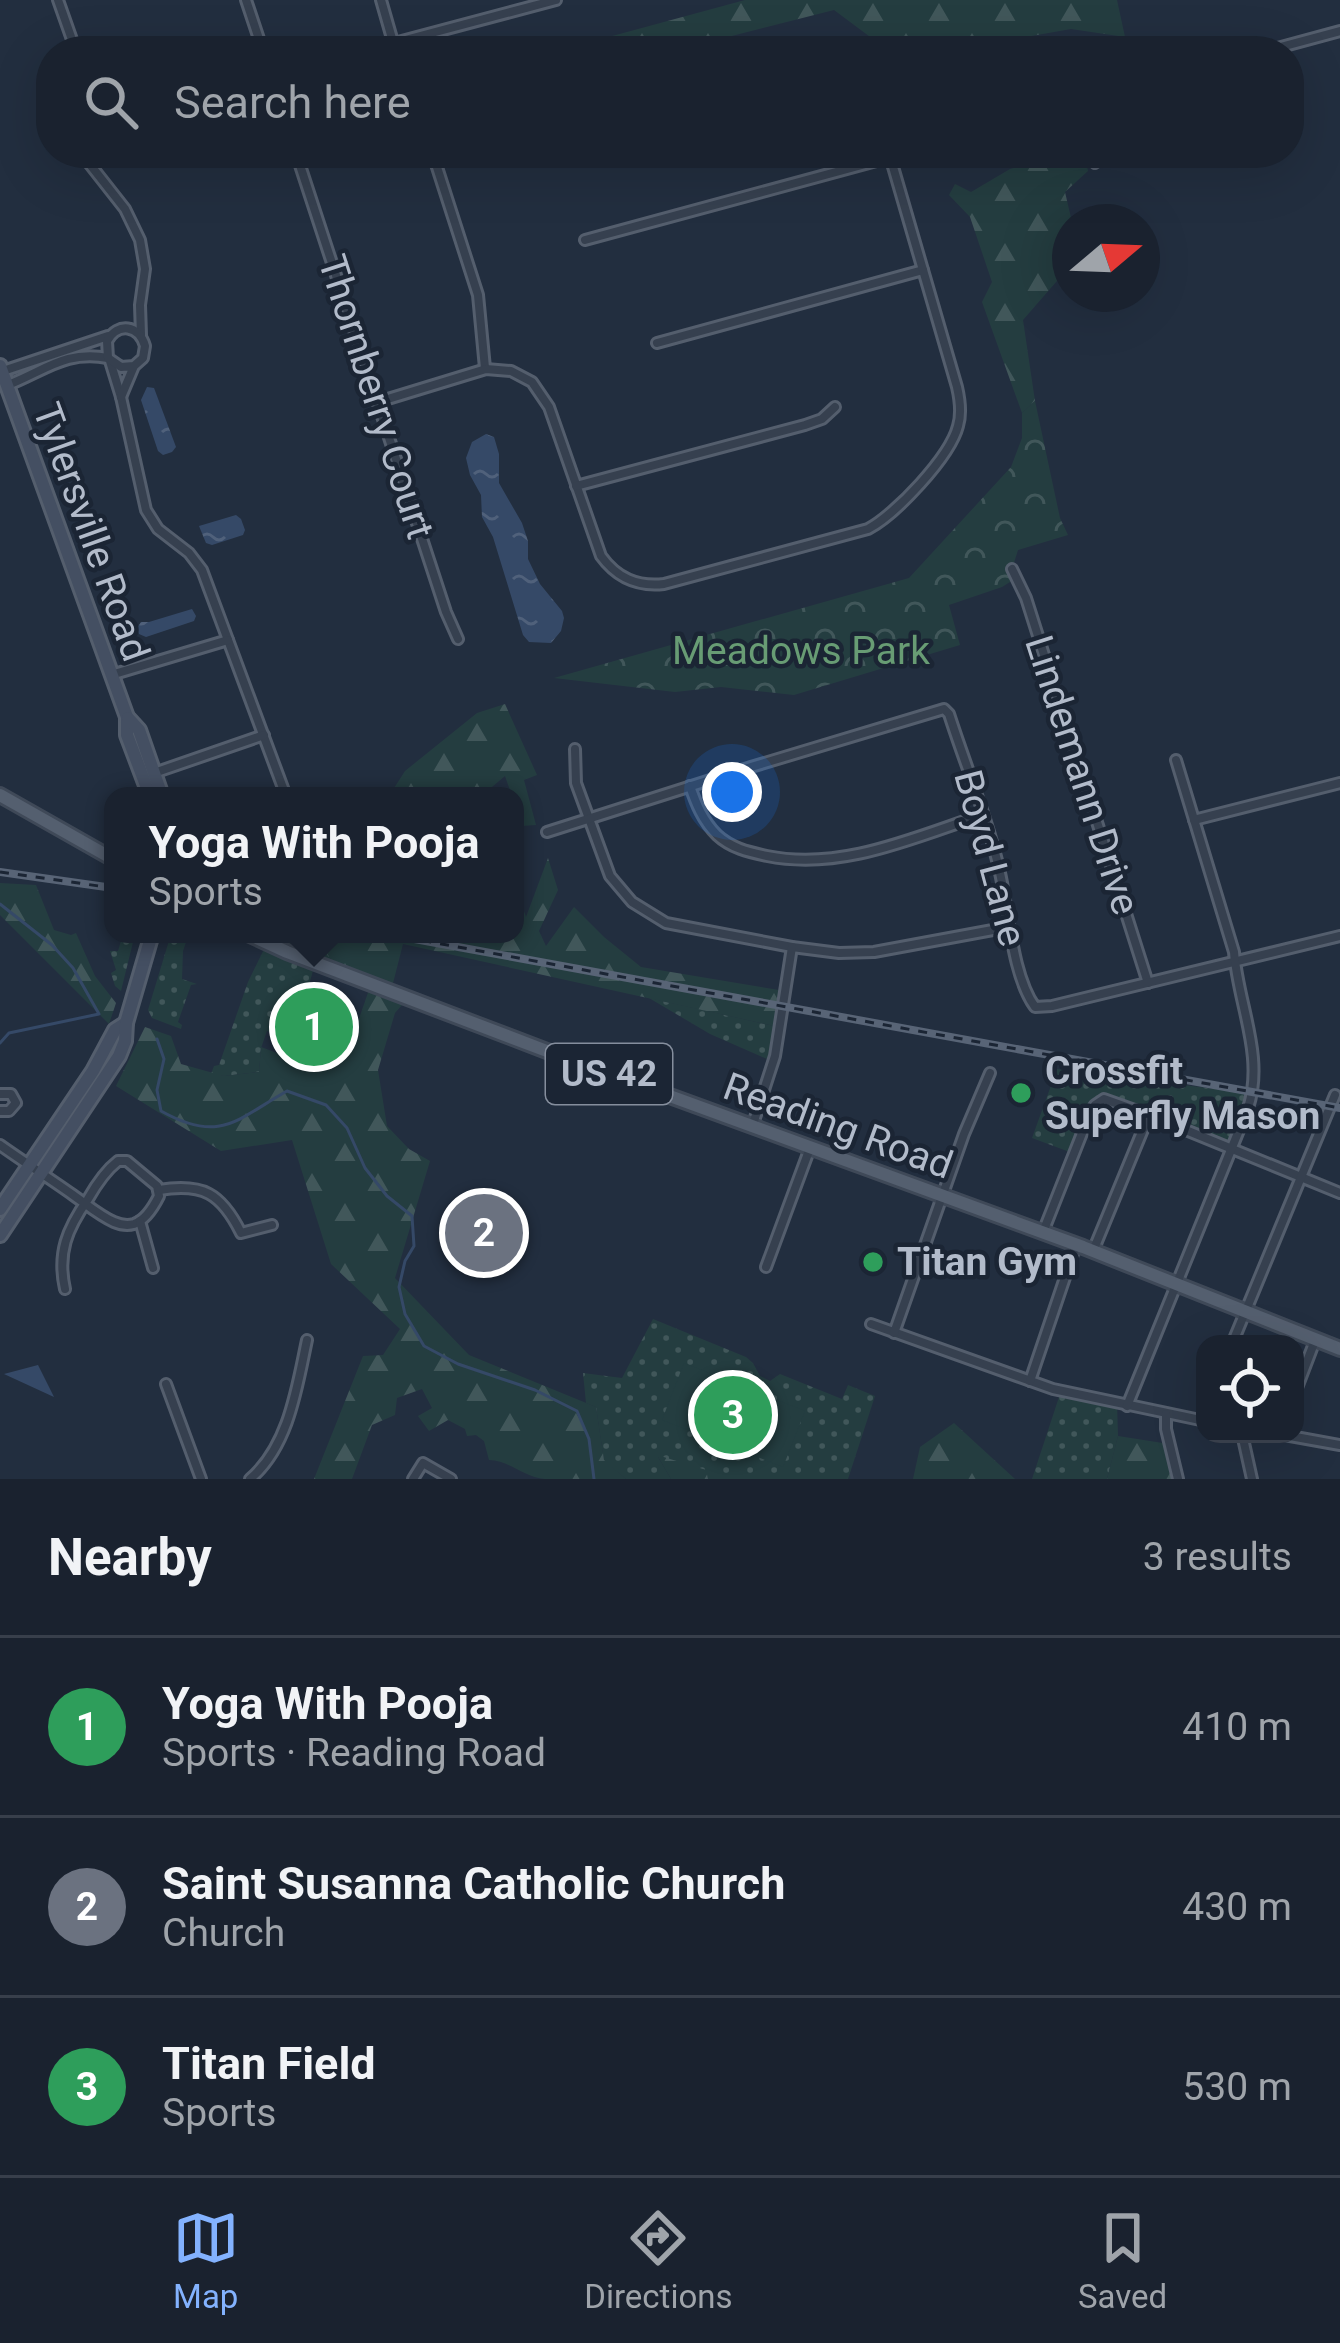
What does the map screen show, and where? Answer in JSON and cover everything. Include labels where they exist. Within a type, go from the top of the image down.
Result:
[{"type":"main road","name":"Tylersville Road","points":[[3,374],[127,717],[128,735],[147,787]]},
{"type":"main road","name":"Tylersville Road","points":[[127,717],[139,730],[159,787]]},
{"type":"main road","points":[[0,796],[104,854]]},
{"type":"main road","points":[[0,1235],[115,1030],[125,1023],[149,943]]},
{"type":"main road","name":"Reading Road","points":[[267,943],[515,1040],[1093,1251],[1340,1349]]},
{"type":"main road","points":[[0,1209],[36,1169]]},
{"type":"street","points":[[58,0],[71,36]]},
{"type":"street","points":[[246,0],[258,36]]},
{"type":"street","points":[[381,0],[391,36]]},
{"type":"street","points":[[509,0],[512,12]]},
{"type":"street","points":[[417,36],[556,0]]},
{"type":"street","points":[[1304,41],[1340,31]]},
{"type":"street","points":[[92,168],[133,222],[144,256],[140,305],[145,352],[121,397]]},
{"type":"street","name":"Thornberry Court","points":[[301,168],[458,639]]},
{"type":"street","points":[[437,168],[478,295],[485,369]]},
{"type":"street","points":[[585,240],[843,168]]},
{"type":"street","points":[[378,402],[485,369],[522,376],[540,391],[549,407],[601,556],[616,573],[641,584],[664,584],[878,524],[945,452],[960,421],[957,387],[894,168]]},
{"type":"street","points":[[657,343],[923,271]]},
{"type":"street","points":[[3,374],[123,328],[140,305]]},
{"type":"street","points":[[123,328],[141,335]]},
{"type":"street","points":[[109,335],[105,346],[146,510],[158,530],[202,570],[283,787]]},
{"type":"street","points":[[3,374],[90,354],[121,367],[134,366]]},
{"type":"street","points":[[576,486],[806,425],[835,407]]},
{"type":"street","name":"Lindemann Drive","points":[[1012,569],[1026,598],[1148,983]]},
{"type":"street","points":[[111,675],[227,636]]},
{"type":"street","name":"Boyd Lane","points":[[690,787],[944,709],[1000,873],[1009,927],[1035,1007],[1148,983]]},
{"type":"street","points":[[154,773],[264,735]]},
{"type":"street","points":[[575,749],[574,772],[610,876],[641,910],[677,926],[839,953],[874,952],[1009,927]]},
{"type":"street","points":[[1127,1406],[1232,1149],[1255,1073],[1234,963],[1176,760]]},
{"type":"street","points":[[1194,820],[1340,782]]},
{"type":"street","points":[[548,832],[690,787],[700,812],[720,838],[739,849],[776,858],[820,860],[867,853],[982,815]]},
{"type":"street","points":[[1148,983],[1340,936]]},
{"type":"street","points":[[752,1127],[774,1062],[792,947]]},
{"type":"street","points":[[894,1334],[990,1073]]},
{"type":"street","points":[[0,1094],[11,1094],[16,1103],[9,1112],[0,1111]]},
{"type":"street","points":[[1236,1335],[1335,1095]]},
{"type":"street","points":[[1042,1232],[1090,1113],[1102,1100],[1340,1193]]},
{"type":"street","points":[[1093,1251],[1149,1115]]},
{"type":"street","points":[[0,1145],[85,1203],[117,1223],[140,1221],[157,1202],[159,1190],[127,1161],[110,1167],[85,1203],[70,1225],[63,1248],[65,1289]]},
{"type":"street","points":[[766,1267],[810,1148]]},
{"type":"street","points":[[159,1190],[184,1186],[201,1190],[229,1210],[242,1233],[272,1225]]},
{"type":"street","points":[[140,1221],[152,1268]]},
{"type":"street","points":[[1030,1381],[1076,1245]]},
{"type":"street","points":[[871,1324],[1030,1381],[1127,1406],[1196,1416]]},
{"type":"street","points":[[1304,1369],[1316,1338]]},
{"type":"street","points":[[250,1479],[265,1463],[292,1409],[308,1340]]},
{"type":"street","points":[[166,1384],[201,1479]]},
{"type":"street","points":[[1166,1414],[1178,1479]]},
{"type":"street","points":[[1304,1439],[1340,1445]]},
{"type":"street","points":[[1244,1443],[1252,1479]]},
{"type":"street","points":[[412,1479],[423,1463],[452,1479]]},
{"type":"green space","points":[[745,0],[1117,0],[1125,36],[1071,29],[1031,36],[869,36],[834,10],[732,36],[612,36]]},
{"type":"green space","points":[[1014,168],[1087,168],[1065,192],[1068,204],[1052,204],[1052,287],[1023,320],[1035,401],[1022,413],[982,302],[992,282],[970,217],[949,195],[955,184],[971,192]]},
{"type":"green space","name":"Meadows Park","points":[[1035,401],[1060,518],[1068,535],[1018,550],[1012,569],[1018,577],[949,605],[960,645],[794,695],[721,687],[675,692],[554,678],[909,578],[1011,467],[1022,438],[1022,413]]},
{"type":"green space","points":[[505,704],[537,775],[524,780],[536,825],[524,826],[524,787],[509,787],[505,776],[492,787],[395,787],[405,771],[477,713]]},
{"type":"green space","points":[[548,858],[558,890],[539,931],[546,946],[574,907],[641,967],[785,991],[779,1027],[403,944],[391,991],[408,998],[395,1013],[378,1070],[387,1126],[409,1149],[430,1161],[395,1278],[469,1355],[596,1407],[604,1460],[626,1479],[545,1479],[489,1460],[484,1441],[467,1436],[465,1429],[448,1420],[429,1431],[418,1416],[432,1408],[422,1389],[397,1398],[395,1415],[372,1425],[352,1479],[314,1479],[363,1356],[383,1355],[400,1329],[331,1264],[292,1140],[221,1151],[116,1086],[145,1027],[171,1036],[181,1064],[224,1076],[259,1072],[261,1047],[277,1053],[282,1037],[345,1059],[371,984],[337,971],[322,943],[524,943],[524,911],[526,917]]},
{"type":"green space","points":[[0,883],[36,885],[54,930],[76,933],[95,976],[116,1003],[109,1024],[0,915]]},
{"type":"green space","points":[[120,943],[133,943],[121,991],[111,973],[116,970],[110,951],[118,951]]},
{"type":"green space","points":[[168,943],[186,943],[182,979],[197,984],[191,985],[178,1022],[181,1029],[152,1018],[148,1010]]},
{"type":"green space","points":[[267,943],[322,943],[337,971],[315,963],[294,1041],[267,1031],[259,1072],[211,1074],[219,1065]]},
{"type":"green space","points":[[649,998],[779,1027],[774,1062],[710,1034]]},
{"type":"green space","points":[[1057,1069],[1247,1093],[1251,1098],[1232,1149],[1109,1100],[1098,1101],[1075,1154],[1032,1138]]},
{"type":"green space","points":[[653,1319],[746,1357],[770,1381],[780,1374],[842,1399],[848,1385],[875,1396],[848,1479],[708,1479],[705,1470],[658,1457],[671,1479],[626,1479],[604,1461],[596,1407],[586,1403],[583,1373],[622,1378]]},
{"type":"green space","points":[[684,1363],[805,1411],[783,1467],[662,1420]]},
{"type":"green space","points":[[1061,1391],[1117,1404],[1118,1436],[1107,1479],[1032,1479]]},
{"type":"green space","points":[[954,1423],[1015,1479],[913,1479],[920,1447]]},
{"type":"green space","points":[[1118,1436],[1169,1444],[1178,1479],[1107,1479]]},
{"type":"green space","points":[[657,1455],[706,1470],[708,1479],[671,1479]]},
{"type":"water","points":[[147,387],[154,388],[176,447],[163,455],[141,400]]},
{"type":"water","points":[[486,434],[494,437],[499,483],[522,523],[528,559],[540,584],[562,611],[561,631],[551,643],[529,642],[523,635],[493,537],[482,517],[481,495],[466,458],[472,442]]},
{"type":"water","points":[[236,515],[243,535],[206,543],[199,526]]},
{"type":"water","points":[[192,609],[194,621],[146,637],[139,634],[141,622]]},
{"type":"water","points":[[38,1365],[54,1397],[4,1374]]},
{"type":"waterway","points":[[0,904],[73,968],[99,1014],[9,1033],[0,1043]]},
{"type":"waterway","points":[[157,1039],[164,1059],[157,1090],[161,1111],[181,1121],[213,1127],[227,1124],[287,1091],[326,1105],[347,1128],[365,1168],[387,1196],[412,1216],[414,1246],[399,1287],[405,1314],[424,1346],[577,1411],[589,1439],[594,1479]]},
{"type":"railway","points":[[0,872],[104,887]]},
{"type":"railway","points":[[436,943],[1340,1108]]},
{"type":"place","name":"Yoga With Pooja","points":[[314,1027]]},
{"type":"place","name":"Crossfit Superfly Mason","points":[[1021,1093]]},
{"type":"place","name":"Saint Susanna Catholic Church","points":[[484,1233]]},
{"type":"place","name":"Titan Gym","points":[[873,1262]]},
{"type":"place","name":"Titan Field","points":[[733,1415]]}]
